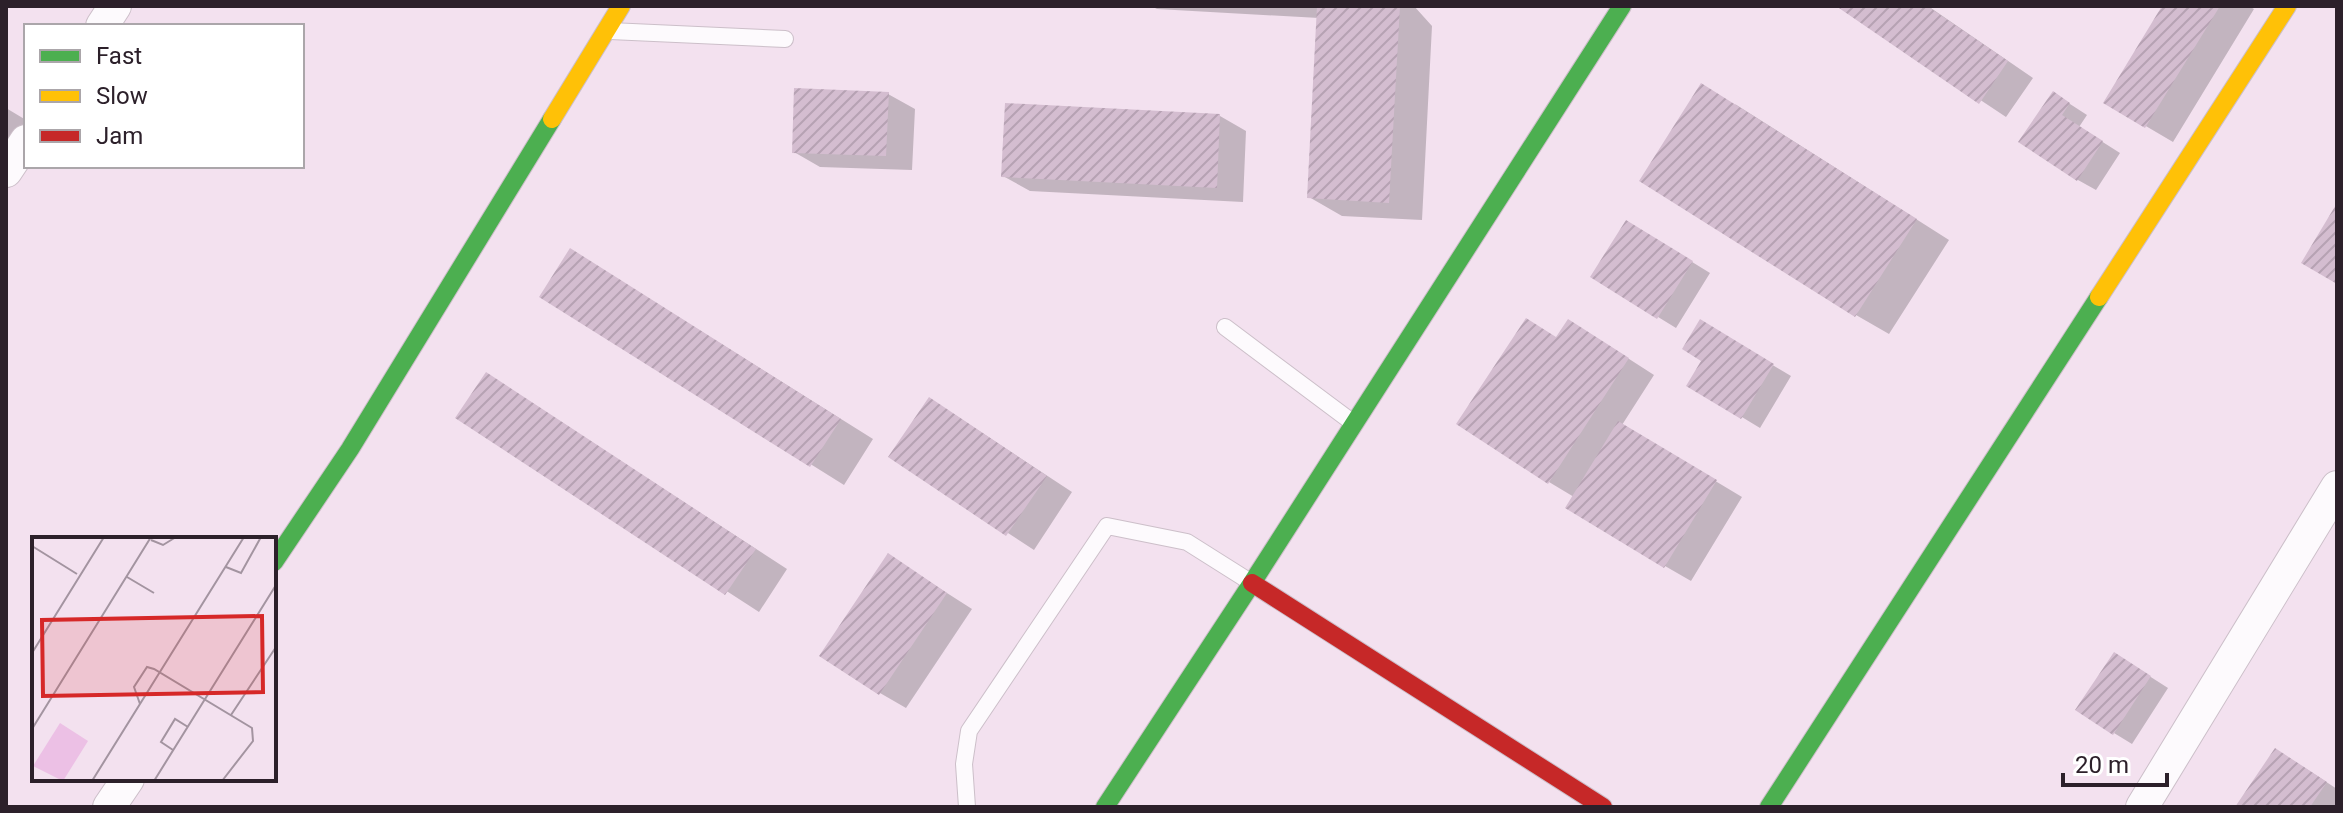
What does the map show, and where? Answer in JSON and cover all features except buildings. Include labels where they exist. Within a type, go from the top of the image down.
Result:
[{"type":"street","points":[[103,24],[115,6]]},
{"type":"street","points":[[276,559],[350,449],[621,6]]},
{"type":"street","points":[[1105,807],[1622,6]]},
{"type":"street","points":[[1769,807],[2287,6]]},
{"type":"street","points":[[6,171],[24,144]]},
{"type":"street","points":[[2142,807],[2337,487]]},
{"type":"street","points":[[1252,583],[1603,807]]},
{"type":"street","points":[[109,807],[127,781]]},
{"type":"lane","points":[[604,31],[785,39]]},
{"type":"lane","points":[[1225,327],[1354,423]]},
{"type":"lane","points":[[967,807],[964,764],[969,731],[1107,526],[1187,542],[1252,583]]},
{"type":"traffic: fast","points":[[1105,807],[1622,6]]},
{"type":"traffic: fast","points":[[276,559],[350,449],[552,119]]},
{"type":"traffic: fast","points":[[1769,807],[2099,297]]},
{"type":"traffic: slow","points":[[552,119],[621,6]]},
{"type":"traffic: slow","points":[[2099,297],[2287,6]]},
{"type":"traffic: jam","points":[[1252,583],[1603,807]]}]
